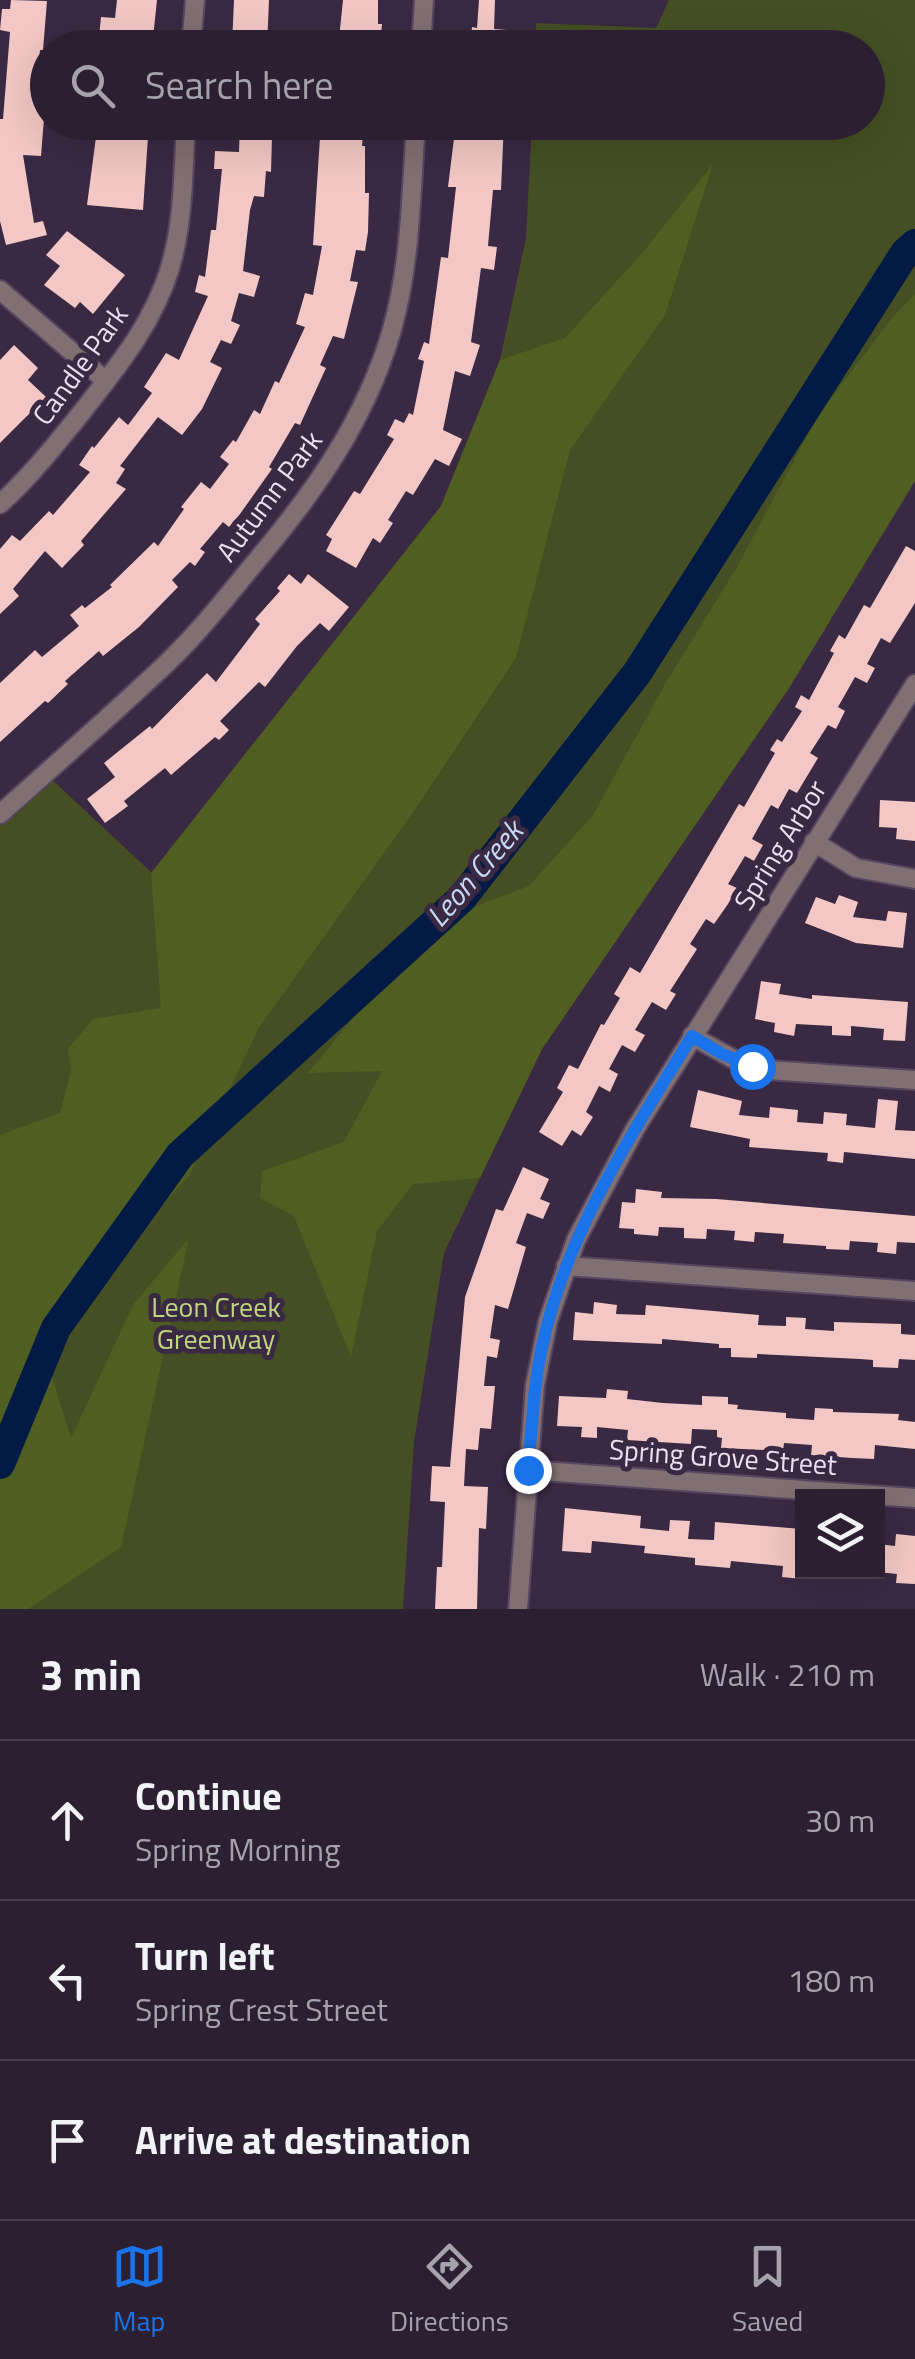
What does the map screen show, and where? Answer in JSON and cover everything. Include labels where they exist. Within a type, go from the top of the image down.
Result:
[{"type":"street","points":[[193,30],[194,0]]},
{"type":"street","points":[[422,30],[424,0]]},
{"type":"street","name":"Candle Park","points":[[0,504],[51,450],[149,320],[170,267],[180,210],[185,140]]},
{"type":"street","name":"Autumn Park","points":[[0,814],[170,660],[245,575],[324,475],[359,414],[391,331],[403,280],[415,140]]},
{"type":"street","points":[[0,290],[106,382]]},
{"type":"street","name":"Spring Arbor","points":[[518,1609],[540,1358],[566,1266],[604,1183],[692,1036],[915,684]]},
{"type":"street","points":[[814,842],[856,868],[915,879]]},
{"type":"street","points":[[692,1036],[737,1061],[768,1070],[915,1080]]},
{"type":"street","points":[[566,1266],[915,1292]]},
{"type":"street","name":"Spring Grove Street","points":[[528,1470],[915,1498]]},
{"type":"green space","name":"Leon Creek Greenway","points":[[669,0],[915,0],[915,479],[789,688],[542,1049],[444,1253],[414,1442],[403,1609],[0,1609],[0,824],[48,776],[152,873],[283,710],[441,506],[500,360],[526,238],[531,140],[885,140],[885,30],[536,30],[536,23],[656,28]]},
{"type":"green space","points":[[713,164],[665,315],[570,450],[516,658],[416,808],[258,1029],[189,1176],[40,1338],[71,1438],[133,1305],[189,1238],[121,1547],[28,1609],[0,1609],[0,1135],[60,1113],[71,1071],[68,1049],[93,1019],[161,1008],[151,873],[441,506],[500,360],[565,338],[644,251]]},
{"type":"green space","points":[[915,294],[915,481],[789,688],[542,1049],[480,1178],[413,1184],[377,1231],[351,1357],[294,1216],[260,1198],[262,1171],[344,1142],[382,1071],[308,1073],[383,982],[465,910],[529,886],[593,815],[665,684],[737,567],[819,414],[891,319]]},
{"type":"building","points":[[11,0],[47,1],[45,30],[30,30],[30,140],[42,140],[41,156],[23,155],[34,223],[43,221],[47,235],[6,245],[0,221],[0,119],[10,32],[0,30],[2,9],[10,9]]},
{"type":"building","points":[[117,0],[157,0],[154,30],[100,30],[101,17],[115,18]]},
{"type":"building","points":[[234,0],[269,0],[268,30],[233,30]]},
{"type":"building","points":[[343,0],[378,0],[382,30],[340,30]]},
{"type":"building","points":[[479,0],[495,0],[494,29],[506,30],[472,30],[477,28]]},
{"type":"building","points":[[96,140],[148,140],[143,210],[87,205]]},
{"type":"building","points":[[239,140],[272,140],[271,172],[266,171],[264,197],[254,196],[250,210],[243,271],[260,276],[254,297],[239,293],[231,321],[240,325],[231,344],[221,340],[210,362],[222,368],[202,409],[182,435],[158,417],[120,466],[125,469],[116,483],[126,489],[81,541],[84,545],[62,568],[45,551],[13,589],[19,596],[0,614],[0,549],[12,535],[20,541],[49,511],[53,515],[90,472],[79,465],[92,446],[119,417],[128,425],[152,393],[144,387],[166,353],[179,360],[208,296],[195,292],[199,275],[205,277],[211,230],[216,230],[222,169],[214,169],[215,151],[239,152]]},
{"type":"building","points":[[320,140],[362,140],[365,193],[369,193],[365,251],[356,250],[350,281],[358,282],[344,339],[333,336],[320,365],[326,368],[300,425],[295,423],[269,467],[272,469],[240,514],[229,527],[223,522],[200,549],[205,552],[195,566],[190,562],[172,580],[178,587],[139,627],[103,656],[99,651],[65,681],[68,684],[48,703],[45,701],[0,742],[0,683],[35,650],[42,657],[79,626],[70,615],[112,587],[154,542],[158,546],[201,482],[210,489],[229,464],[220,457],[233,440],[236,442],[254,410],[260,414],[305,327],[296,324],[305,293],[313,295],[322,246],[313,245]]},
{"type":"building","points":[[454,140],[503,140],[501,190],[493,190],[488,246],[497,247],[494,270],[481,268],[471,342],[480,345],[470,376],[455,371],[443,430],[462,439],[449,466],[435,459],[413,495],[406,491],[388,520],[393,523],[380,543],[373,538],[356,568],[326,551],[332,539],[326,535],[354,491],[360,494],[394,439],[387,435],[395,419],[404,423],[409,413],[413,415],[424,361],[418,359],[424,342],[429,344],[441,257],[448,258],[456,187],[448,187]]},
{"type":"building","points":[[67,231],[125,275],[93,314],[80,302],[75,308],[44,285],[60,266],[46,255]]},
{"type":"building","points":[[14,345],[38,368],[28,380],[46,397],[0,443],[0,360]]},
{"type":"building","points":[[906,546],[915,551],[915,603],[890,643],[881,638],[867,664],[875,668],[867,683],[855,677],[838,707],[845,711],[836,729],[828,725],[810,753],[818,758],[797,793],[789,789],[778,809],[771,805],[752,839],[763,845],[754,861],[745,856],[728,884],[737,888],[728,904],[714,924],[706,919],[690,944],[697,949],[670,991],[676,994],[666,1010],[652,1002],[635,1030],[645,1035],[635,1052],[622,1045],[609,1069],[618,1074],[610,1092],[599,1086],[586,1112],[593,1117],[581,1136],[572,1130],[562,1146],[539,1132],[563,1092],[557,1088],[569,1065],[578,1069],[601,1024],[604,1025],[620,998],[614,994],[630,967],[640,973],[739,804],[744,807],[775,753],[770,750],[777,739],[782,742],[802,711],[795,707],[801,695],[809,700],[834,653],[830,651],[839,635],[845,639],[864,605],[870,608]]},
{"type":"building","points":[[289,574],[301,584],[308,574],[349,607],[329,631],[320,623],[265,687],[259,682],[220,721],[229,730],[219,740],[215,737],[171,775],[165,768],[124,801],[128,806],[105,823],[87,799],[115,777],[104,763],[150,726],[152,729],[207,673],[216,682],[260,624],[255,619],[280,591],[277,588]]},
{"type":"building","points":[[880,800],[915,802],[915,841],[896,839],[897,828],[879,827]]},
{"type":"building","points":[[839,895],[858,902],[853,917],[886,921],[888,911],[907,913],[903,948],[856,943],[805,923],[816,897],[835,904]]},
{"type":"building","points":[[761,981],[781,984],[779,994],[812,999],[812,995],[908,1002],[905,1041],[883,1040],[884,1029],[851,1026],[851,1036],[832,1035],[832,1026],[796,1024],[794,1036],[774,1032],[775,1023],[755,1019]]},
{"type":"building","points":[[698,1090],[742,1101],[739,1115],[769,1118],[770,1107],[798,1110],[797,1122],[823,1124],[824,1112],[847,1114],[846,1125],[875,1128],[878,1099],[898,1101],[895,1130],[915,1131],[915,1159],[844,1152],[843,1163],[827,1161],[828,1153],[749,1147],[750,1139],[690,1127]]},
{"type":"building","points":[[523,1167],[549,1179],[540,1199],[550,1203],[543,1219],[527,1213],[516,1243],[526,1247],[508,1309],[495,1305],[490,1338],[500,1340],[497,1358],[487,1356],[484,1386],[495,1386],[491,1429],[480,1428],[478,1450],[466,1449],[464,1486],[488,1487],[486,1529],[479,1528],[477,1609],[435,1609],[437,1567],[442,1567],[445,1502],[430,1501],[432,1466],[450,1467],[465,1297],[496,1209],[503,1211]]},
{"type":"building","points":[[636,1189],[662,1192],[661,1198],[915,1216],[915,1243],[897,1242],[896,1254],[877,1252],[878,1243],[850,1241],[849,1250],[783,1243],[784,1234],[755,1232],[754,1242],[734,1240],[735,1231],[707,1229],[706,1239],[684,1238],[684,1228],[659,1227],[658,1236],[634,1234],[634,1229],[619,1228],[622,1202],[635,1203]]},
{"type":"building","points":[[594,1302],[617,1305],[616,1314],[645,1315],[646,1305],[759,1315],[758,1325],[786,1326],[786,1317],[806,1318],[805,1329],[834,1331],[834,1322],[901,1324],[901,1334],[915,1335],[915,1360],[899,1359],[898,1368],[873,1367],[873,1360],[860,1359],[757,1354],[757,1358],[731,1357],[731,1348],[719,1348],[719,1344],[662,1339],[662,1344],[573,1340],[575,1312],[593,1314]]},
{"type":"building","points":[[607,1389],[628,1391],[627,1399],[663,1403],[702,1405],[702,1396],[728,1397],[728,1404],[738,1405],[737,1409],[786,1413],[786,1418],[814,1420],[815,1408],[899,1414],[898,1420],[915,1422],[915,1449],[875,1445],[874,1459],[852,1458],[811,1455],[812,1445],[784,1443],[783,1451],[721,1448],[722,1438],[717,1437],[717,1430],[692,1429],[691,1444],[627,1440],[628,1430],[597,1427],[597,1438],[581,1437],[582,1427],[557,1426],[559,1396],[606,1398]]},
{"type":"building","points":[[565,1508],[641,1516],[640,1528],[669,1531],[670,1520],[690,1521],[688,1539],[714,1540],[715,1522],[795,1528],[795,1578],[782,1577],[783,1566],[731,1561],[730,1568],[695,1565],[695,1558],[644,1553],[645,1546],[592,1541],[591,1553],[562,1551]]},
{"type":"building","points":[[896,1534],[915,1536],[915,1584],[896,1583],[897,1574],[885,1573],[885,1545],[895,1546]]},
{"type":"waterway","name":"Leon Creek","points":[[0,1464],[56,1328],[180,1155],[462,898],[637,673],[905,253],[915,244]]},
{"type":"route","points":[[528,1470],[535,1385],[548,1321],[576,1240],[604,1183],[692,1036],[752,1066]]}]
